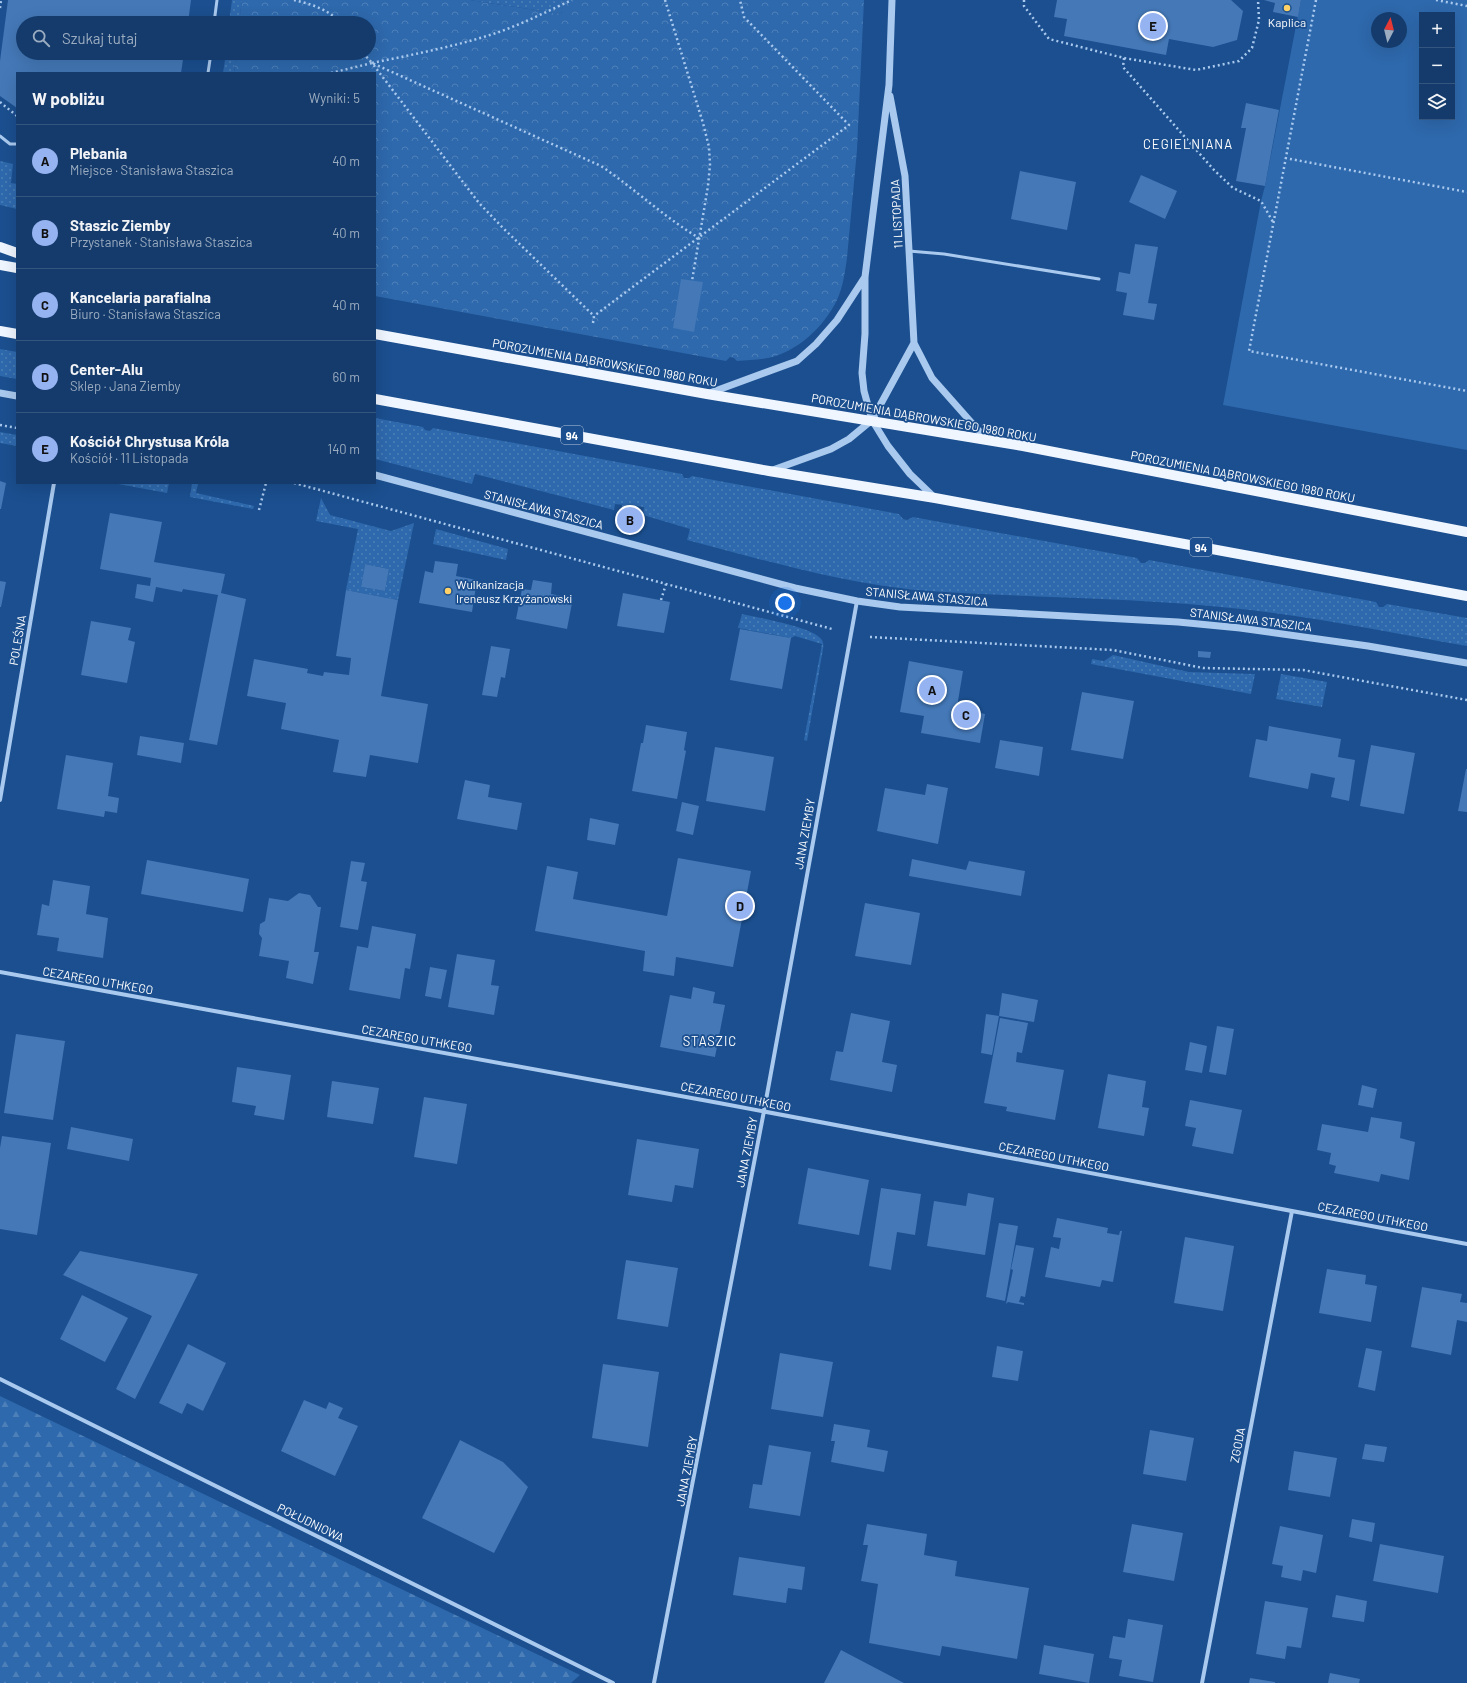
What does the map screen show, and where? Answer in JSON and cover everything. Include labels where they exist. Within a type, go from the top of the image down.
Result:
[{"type":"main road","points":[[0,247],[16,253]]},
{"type":"main road","points":[[0,265],[16,268]]},
{"type":"main road","points":[[0,331],[16,334]]},
{"type":"main road","name":"POROZUMIENIA DĄBROWSKIEGO 1980 ROKU","points":[[376,334],[707,394],[986,439],[1467,532]]},
{"type":"main road","name":"94","points":[[376,399],[769,471],[934,498],[1467,596]]},
{"type":"street","name":"11 LISTOPADA","points":[[892,0],[889,85],[865,277],[865,334],[862,372],[864,391],[872,420],[888,446],[910,474],[934,498]]},
{"type":"street","name":"11 LISTOPADA","points":[[889,85],[905,176],[914,342]]},
{"type":"street","points":[[707,394],[797,361],[816,344],[837,320],[865,277]]},
{"type":"street","points":[[769,471],[831,449],[849,439],[872,420],[914,342]]},
{"type":"street","points":[[914,342],[932,378],[986,439]]},
{"type":"street","points":[[0,392],[16,396]]},
{"type":"street","name":"STANISŁAWA STASZICA","points":[[376,475],[795,588],[857,601],[929,609],[1210,624],[1321,639],[1467,663]]},
{"type":"street","name":"POLEŚNA","points":[[0,800],[54,484]]},
{"type":"street","name":"JANA ZIEMBY","points":[[654,1683],[764,1111],[857,601]]},
{"type":"street","name":"CEZAREGO UTHKEGO","points":[[0,972],[764,1111],[1467,1244]]},
{"type":"street","name":"ZGODA","points":[[1202,1683],[1292,1211]]},
{"type":"street","name":"POŁUDNIOWA","points":[[0,1379],[611,1683]]},
{"type":"lane","points":[[215,16],[217,0]]},
{"type":"lane","points":[[208,72],[210,60]]},
{"type":"lane","points":[[0,136],[10,144],[16,144]]},
{"type":"lane","points":[[909,251],[944,254],[1099,279]]},
{"type":"path","points":[[0,8],[1,0]]},
{"type":"path","points":[[294,0],[314,5],[333,16]]},
{"type":"path","points":[[336,72],[450,46],[498,32],[521,24],[572,0]]},
{"type":"path","points":[[665,0],[709,147],[710,165],[708,186],[692,281]]},
{"type":"path","points":[[593,323],[594,316],[849,125],[744,17],[740,0]]},
{"type":"path","points":[[1024,0],[1024,6],[1049,39],[1124,58],[1196,70],[1239,61],[1252,48],[1259,20],[1258,0]]},
{"type":"path","points":[[1316,0],[1249,350],[1467,391]]},
{"type":"path","points":[[1436,0],[1467,6]]},
{"type":"path","points":[[1124,58],[1123,67],[1214,170],[1233,188],[1261,201],[1273,223]]},
{"type":"path","points":[[369,60],[479,203],[594,316]]},
{"type":"path","points":[[372,64],[601,166],[621,180],[675,224],[699,238]]},
{"type":"path","points":[[0,102],[16,115]]},
{"type":"path","points":[[1286,158],[1467,192]]},
{"type":"path","points":[[0,425],[16,428]]},
{"type":"path","points":[[259,510],[266,484]]},
{"type":"path","points":[[298,484],[832,629]]},
{"type":"path","points":[[661,600],[666,584]]},
{"type":"path","points":[[872,637],[1040,645],[1109,650],[1203,668],[1297,669],[1467,700]]},
{"type":"green space","points":[[232,0],[242,0],[240,16],[230,16]]},
{"type":"green space","points":[[242,0],[470,0],[561,14],[563,0],[864,0],[857,150],[845,274],[837,300],[825,320],[817,329],[789,350],[779,355],[764,359],[737,361],[730,357],[726,361],[376,296],[376,72],[234,72],[235,60],[376,60],[376,16],[240,16]]},
{"type":"green space","points":[[470,0],[563,0],[561,14]]},
{"type":"green space","points":[[1301,0],[1467,0],[1467,450],[1223,405],[1261,201]]},
{"type":"green space","points":[[225,60],[235,60],[234,72],[223,72]]},
{"type":"green space","points":[[0,161],[13,164],[11,183],[16,184],[16,209],[0,205]]},
{"type":"green space","points":[[0,349],[16,352],[16,379],[0,376]]},
{"type":"green space","points":[[376,418],[423,427],[425,430],[430,431],[433,428],[682,474],[684,478],[689,478],[692,476],[899,514],[903,519],[907,520],[913,517],[1137,558],[1141,563],[1145,563],[1149,560],[1376,602],[1379,607],[1383,607],[1387,604],[1467,618],[1467,646],[1326,621],[1241,609],[1160,602],[915,590],[858,582],[687,540],[690,529],[643,515],[644,507],[615,504],[614,510],[475,474],[472,484],[376,459]]},
{"type":"green space","points":[[0,432],[16,435],[16,446],[0,443]]},
{"type":"green space","points":[[118,484],[169,484],[167,493]]},
{"type":"green space","points":[[192,484],[198,484],[196,493],[254,506],[253,509],[190,497]]},
{"type":"green space","points":[[321,498],[330,515],[391,531],[414,523],[398,600],[346,590],[358,529],[316,521]],"holes":[[[365,564],[389,569],[385,591],[361,587]]]},
{"type":"green space","points":[[436,529],[508,549],[506,560],[433,544]]},
{"type":"green space","points":[[742,614],[804,629],[819,637],[822,641],[823,647],[807,741],[804,740],[822,644],[795,636],[791,638],[738,628]]},
{"type":"green space","points":[[1113,655],[1189,672],[1255,674],[1251,694],[1091,664],[1092,659],[1104,661]]},
{"type":"green space","points":[[1281,674],[1327,682],[1322,707],[1276,699]]},
{"type":"green space","points":[[0,1396],[580,1675],[571,1683],[0,1683]]},
{"type":"building","points":[[8,0],[191,0],[189,16],[16,16],[16,60],[183,60],[181,72],[16,72],[16,107],[0,96],[0,61]]},
{"type":"building","points":[[1057,0],[1231,0],[1243,11],[1237,40],[1213,47],[1169,39],[1166,55],[1064,36],[1067,19],[1054,17]]},
{"type":"building","name":"Kaplica","points":[[1264,0],[1301,0],[1298,17],[1273,12],[1275,3]]},
{"type":"building","points":[[1246,103],[1279,110],[1265,186],[1236,181],[1246,128],[1241,128]]},
{"type":"building","points":[[1020,171],[1076,182],[1067,230],[1011,219]]},
{"type":"building","points":[[1141,175],[1177,191],[1165,219],[1129,202]]},
{"type":"building","points":[[1135,244],[1158,247],[1148,303],[1157,304],[1154,320],[1123,315],[1127,293],[1116,291],[1119,272],[1130,274]]},
{"type":"building","points":[[681,279],[703,282],[694,332],[673,328]]},
{"type":"building","points":[[0,481],[6,483],[1,509],[0,509]]},
{"type":"building","points":[[622,505],[635,506],[634,512],[622,511]]},
{"type":"building","points":[[110,513],[162,522],[154,562],[225,574],[221,593],[246,599],[217,745],[189,740],[218,595],[183,589],[182,592],[156,587],[153,602],[135,598],[137,584],[150,586],[151,578],[100,569]]},
{"type":"building","name":"Wulkanizacja Ireneusz Krzyżanowski","points":[[435,561],[458,564],[456,576],[477,580],[472,612],[419,603],[425,571],[433,573]]},
{"type":"building","points":[[365,564],[389,569],[385,591],[361,587]]},
{"type":"building","points":[[533,580],[552,583],[551,594],[573,598],[567,629],[516,619],[522,589],[531,590]]},
{"type":"building","points":[[0,581],[6,582],[1,607],[0,607]]},
{"type":"building","points":[[346,590],[398,600],[381,696],[428,704],[418,763],[370,755],[366,777],[333,772],[339,740],[281,729],[286,703],[247,696],[254,659],[308,669],[307,673],[323,676],[324,672],[349,675],[351,658],[336,656]]},
{"type":"building","points":[[623,593],[670,602],[664,633],[617,626]]},
{"type":"building","points":[[91,621],[131,628],[128,640],[135,642],[127,683],[81,675]]},
{"type":"building","points":[[740,629],[791,638],[782,689],[730,680]]},
{"type":"building","points":[[491,646],[510,649],[505,678],[501,677],[497,697],[482,695]]},
{"type":"building","points":[[1198,651],[1211,652],[1210,658],[1198,657]]},
{"type":"building","points":[[909,661],[963,671],[956,713],[964,715],[965,710],[985,714],[980,743],[921,733],[924,716],[900,712]]},
{"type":"building","points":[[1082,692],[1134,701],[1123,759],[1071,750]]},
{"type":"building","points":[[646,725],[687,732],[684,750],[686,751],[677,799],[632,791]]},
{"type":"building","points":[[1269,726],[1341,739],[1338,757],[1355,760],[1349,801],[1331,797],[1335,778],[1311,773],[1308,789],[1249,777],[1256,739],[1267,741]]},
{"type":"building","points":[[140,736],[184,743],[181,763],[137,755]]},
{"type":"building","points":[[1000,740],[1043,747],[1039,776],[995,768]]},
{"type":"building","points":[[1371,745],[1415,753],[1404,814],[1360,806]]},
{"type":"building","points":[[715,747],[774,757],[765,811],[706,801]]},
{"type":"building","points":[[66,755],[113,763],[108,796],[119,798],[117,813],[105,811],[104,817],[57,809]]},
{"type":"building","points":[[1467,769],[1467,812],[1458,811]]},
{"type":"building","points":[[465,780],[490,785],[488,797],[522,803],[517,830],[457,819]]},
{"type":"building","points":[[927,784],[948,788],[938,844],[877,831],[885,788],[925,795]]},
{"type":"building","points":[[682,802],[699,806],[693,835],[676,831]]},
{"type":"building","points":[[590,818],[619,824],[615,845],[587,840]]},
{"type":"building","points":[[678,858],[751,871],[733,967],[676,957],[674,976],[643,971],[645,951],[535,931],[547,866],[578,872],[573,899],[667,916]]},
{"type":"building","points":[[912,859],[966,870],[969,861],[1025,871],[1021,896],[909,876]]},
{"type":"building","points":[[147,860],[249,879],[243,912],[141,894]]},
{"type":"building","points":[[351,861],[365,863],[361,881],[367,882],[358,930],[340,927]]},
{"type":"building","points":[[53,880],[90,886],[86,914],[108,918],[103,958],[57,951],[59,938],[37,935],[42,904],[49,906]]},
{"type":"building","points":[[299,893],[310,895],[318,907],[321,907],[314,952],[319,952],[313,984],[286,978],[289,961],[259,956],[262,938],[259,934],[260,924],[265,921],[269,898],[288,901]]},
{"type":"building","points":[[865,903],[920,913],[911,965],[855,956]]},
{"type":"building","points":[[372,926],[416,934],[410,969],[405,968],[400,999],[349,990],[357,946],[368,948]]},
{"type":"building","points":[[457,954],[495,960],[491,985],[499,986],[494,1015],[448,1007]]},
{"type":"building","points":[[430,967],[447,970],[441,999],[425,996]]},
{"type":"building","points":[[693,987],[715,992],[713,1003],[725,1005],[715,1057],[660,1047],[670,995],[691,999]]},
{"type":"building","points":[[1002,993],[1038,1000],[1034,1022],[999,1016]]},
{"type":"building","points":[[851,1013],[890,1021],[882,1062],[897,1065],[892,1092],[830,1080],[836,1051],[843,1052]]},
{"type":"building","points":[[986,1014],[999,1016],[992,1055],[981,1053]]},
{"type":"building","points":[[1000,1018],[1028,1023],[1022,1053],[1017,1052],[1016,1062],[1064,1070],[1055,1120],[1006,1111],[1007,1107],[984,1103]]},
{"type":"building","points":[[1217,1026],[1234,1029],[1226,1075],[1209,1072]]},
{"type":"building","points":[[16,1034],[65,1041],[53,1120],[4,1113]]},
{"type":"building","points":[[1190,1042],[1207,1046],[1202,1073],[1185,1070]]},
{"type":"building","points":[[237,1067],[291,1075],[284,1120],[254,1115],[256,1106],[232,1102]]},
{"type":"building","points":[[1108,1074],[1146,1081],[1142,1107],[1149,1108],[1144,1136],[1098,1128]]},
{"type":"building","points":[[332,1081],[379,1088],[373,1124],[327,1117]]},
{"type":"building","points":[[1362,1085],[1377,1089],[1373,1108],[1358,1105]]},
{"type":"building","points":[[424,1097],[467,1104],[457,1164],[414,1157]]},
{"type":"building","points":[[1190,1100],[1242,1110],[1233,1154],[1192,1146],[1196,1128],[1185,1126]]},
{"type":"building","points":[[1371,1117],[1402,1122],[1400,1138],[1415,1142],[1409,1180],[1381,1174],[1379,1182],[1334,1173],[1336,1166],[1329,1164],[1331,1153],[1317,1150],[1322,1124],[1368,1132]]},
{"type":"building","points":[[71,1127],[133,1139],[129,1161],[67,1149]]},
{"type":"building","points":[[2,1136],[51,1143],[37,1235],[0,1229],[0,1148]]},
{"type":"building","points":[[637,1139],[699,1149],[693,1188],[675,1185],[672,1202],[628,1195]]},
{"type":"building","points":[[808,1168],[869,1180],[859,1235],[798,1224]]},
{"type":"building","points":[[881,1188],[921,1194],[915,1235],[897,1232],[891,1270],[869,1266]]},
{"type":"building","points":[[968,1193],[994,1198],[985,1255],[927,1246],[934,1201],[966,1206]]},
{"type":"building","points":[[1057,1218],[1108,1228],[1107,1233],[1119,1235],[1120,1231],[1122,1231],[1113,1282],[1102,1280],[1100,1287],[1045,1277],[1051,1247],[1059,1249],[1061,1238],[1053,1237]]},
{"type":"building","points":[[999,1223],[1018,1226],[1005,1301],[986,1297]]},
{"type":"building","points":[[1185,1237],[1234,1246],[1223,1311],[1174,1303]]},
{"type":"building","points":[[1016,1245],[1034,1248],[1025,1297],[1021,1296],[1019,1302],[1024,1303],[1024,1305],[1008,1302],[1006,1304],[1013,1270],[1011,1269]]},
{"type":"building","points":[[80,1251],[198,1274],[135,1399],[116,1389],[152,1316],[63,1275]]},
{"type":"building","points":[[626,1260],[678,1268],[668,1327],[617,1319]]},
{"type":"building","points":[[1327,1269],[1366,1275],[1365,1284],[1377,1286],[1371,1322],[1319,1313]]},
{"type":"building","points":[[1422,1287],[1462,1294],[1460,1302],[1467,1303],[1467,1322],[1457,1320],[1451,1355],[1411,1347]]},
{"type":"building","points":[[82,1295],[128,1318],[105,1362],[60,1339]]},
{"type":"building","points":[[188,1344],[226,1363],[203,1411],[187,1403],[182,1414],[159,1403]]},
{"type":"building","points":[[997,1346],[1023,1351],[1018,1381],[992,1377]]},
{"type":"building","points":[[1366,1348],[1382,1351],[1375,1391],[1358,1387]]},
{"type":"building","points":[[780,1353],[833,1362],[823,1417],[771,1409]]},
{"type":"building","points":[[603,1364],[659,1372],[648,1447],[592,1438]]},
{"type":"building","points":[[304,1400],[326,1409],[329,1402],[343,1408],[338,1418],[358,1426],[335,1476],[281,1451]]},
{"type":"building","points":[[834,1424],[870,1430],[867,1447],[888,1451],[884,1472],[831,1462],[835,1441],[831,1441]]},
{"type":"building","points":[[1150,1430],[1194,1438],[1186,1481],[1143,1474]]},
{"type":"building","points":[[460,1440],[503,1462],[528,1487],[494,1553],[422,1518]]},
{"type":"building","points":[[1365,1444],[1387,1447],[1384,1462],[1362,1459]]},
{"type":"building","points":[[769,1445],[811,1452],[800,1516],[749,1508],[753,1484],[762,1485]]},
{"type":"building","points":[[1294,1451],[1337,1458],[1330,1497],[1288,1490]]},
{"type":"building","points":[[1352,1519],[1375,1523],[1372,1542],[1349,1537]]},
{"type":"building","points":[[867,1524],[927,1534],[924,1555],[957,1561],[955,1576],[1029,1588],[1017,1659],[942,1646],[940,1656],[869,1643],[878,1584],[861,1581],[868,1545],[863,1545]]},
{"type":"building","points":[[1132,1524],[1183,1533],[1174,1581],[1123,1572]]},
{"type":"building","points":[[1280,1526],[1323,1535],[1316,1573],[1303,1570],[1301,1581],[1281,1577],[1283,1566],[1272,1564]]},
{"type":"building","points":[[1380,1544],[1444,1556],[1438,1593],[1373,1581]]},
{"type":"building","points":[[739,1557],[805,1567],[802,1590],[788,1588],[786,1603],[733,1595]]},
{"type":"building","points":[[1336,1595],[1367,1601],[1364,1622],[1332,1617]]},
{"type":"building","points":[[1265,1601],[1308,1608],[1301,1648],[1287,1646],[1285,1659],[1256,1654]]},
{"type":"building","points":[[1128,1619],[1163,1625],[1153,1682],[1119,1676],[1122,1660],[1109,1658],[1113,1636],[1125,1638]]},
{"type":"building","points":[[1044,1645],[1094,1654],[1089,1683],[1039,1674]]},
{"type":"building","points":[[841,1650],[904,1683],[824,1683]]},
{"type":"building","points":[[1330,1673],[1360,1679],[1359,1683],[1328,1683]]},
{"type":"building","points":[[1250,1678],[1275,1682],[1275,1683],[1249,1683]]},
{"type":"place","name":"Kaplica","points":[[1287,8]]},
{"type":"place","name":"Kościół Chrystusa Króla","points":[[1153,26]]},
{"type":"place","name":"Staszic Ziemby","points":[[630,520]]},
{"type":"place","name":"Wulkanizacja Ireneusz Krzyżanowski","points":[[448,591]]},
{"type":"place","name":"Plebania","points":[[932,690]]},
{"type":"place","name":"Kancelaria parafialna","points":[[966,715]]},
{"type":"place","name":"Center-Alu","points":[[740,906]]},
{"type":"district","name":"CEGIELNIANA","points":[[1188,144]]},
{"type":"district","name":"STASZIC","points":[[710,1041]]}]
